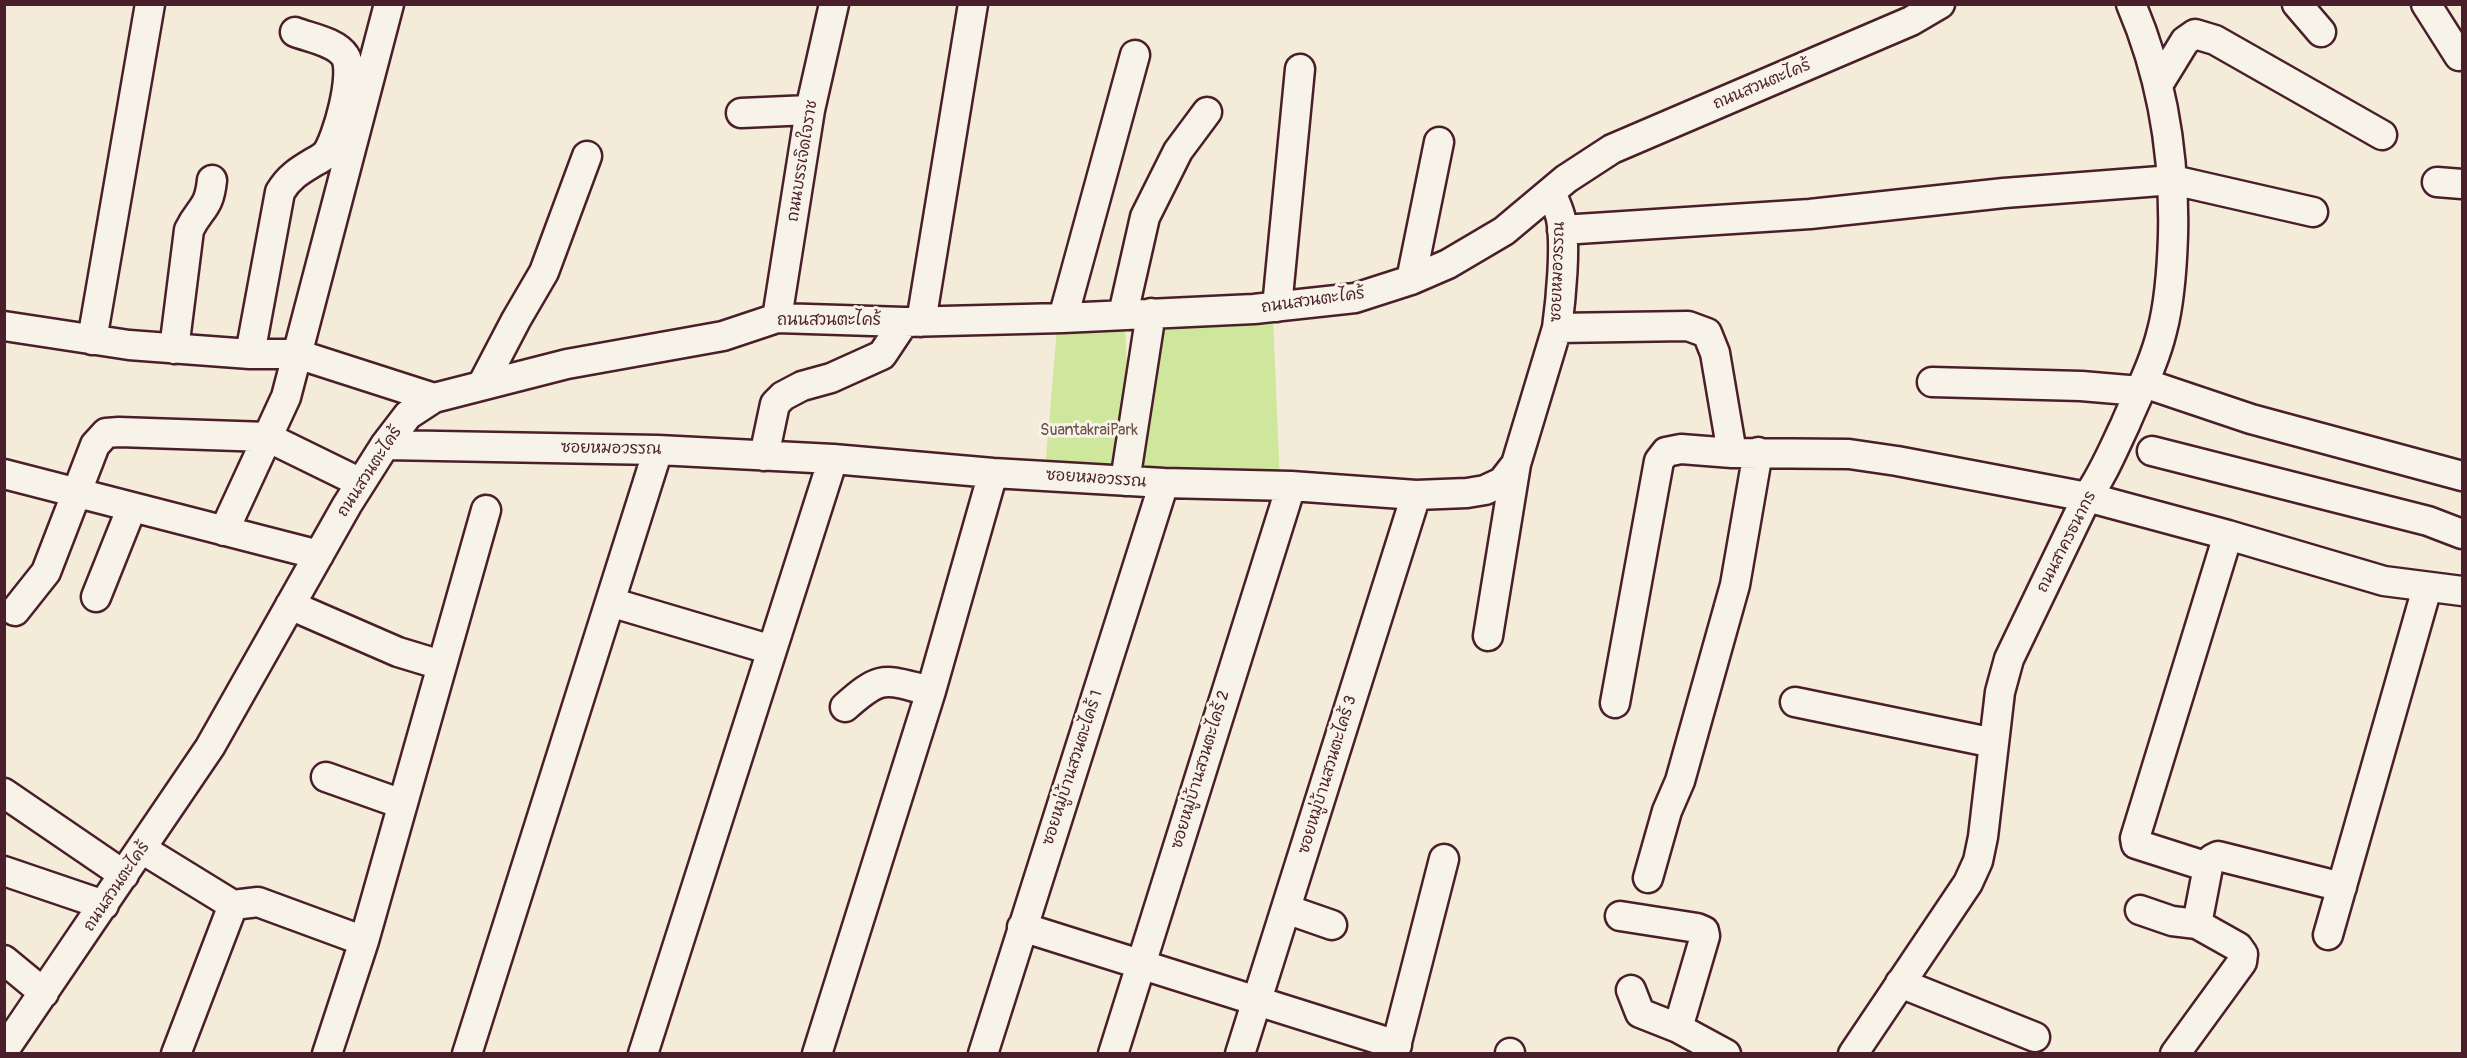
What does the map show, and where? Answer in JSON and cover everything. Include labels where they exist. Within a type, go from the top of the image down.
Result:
[{"type":"street","points":[[92,340],[150,4]]},
{"type":"street","points":[[224,531],[286,397],[349,120],[389,4]]},
{"type":"street","name":"ถนนบรรเจิดใจราช","points":[[777,318],[810,110],[834,4]]},
{"type":"street","points":[[764,456],[775,404],[783,396],[882,355],[913,322],[973,4]]},
{"type":"street","name":"ถนนสวนตะไคร้","points":[[12,1048],[44,993],[210,747],[290,605],[385,445],[408,415],[434,398],[567,364],[723,336],[777,318],[913,322],[1063,318],[1278,307],[1355,298],[1411,280],[1448,264],[1504,231],[1551,192],[1612,149],[1911,21],[1941,4]]},
{"type":"street","name":"ถนนสาครธนากร","points":[[1853,1053],[1968,883],[1978,861],[1983,837],[2000,692],[2009,659],[2142,387],[2162,331],[2170,278],[2174,180],[2170,142],[2158,85],[2131,4]]},
{"type":"street","points":[[2297,4],[2321,32]]},
{"type":"street","points":[[2426,4],[2459,56]]},
{"type":"street","points":[[250,354],[280,192],[288,179],[325,155],[336,135],[349,120],[348,69],[345,55],[333,46],[295,32]]},
{"type":"street","points":[[2158,85],[2185,41],[2195,34],[2216,40],[2382,135]]},
{"type":"street","points":[[1063,318],[1135,55]]},
{"type":"street","points":[[1278,307],[1300,69]]},
{"type":"street","points":[[741,113],[810,110]]},
{"type":"street","points":[[1123,314],[1145,217],[1178,151],[1207,112]]},
{"type":"street","points":[[1411,280],[1439,142]]},
{"type":"street","points":[[482,386],[544,272],[587,156]]},
{"type":"street","points":[[174,349],[189,230],[194,219],[205,208],[210,198],[212,180]]},
{"type":"street","points":[[1562,230],[1810,214],[2004,193],[2174,180],[2313,212]]},
{"type":"street","name":"ซอยหมอวรรณ","points":[[385,445],[658,450],[833,459],[993,473],[1125,481],[1291,486],[1416,495],[1485,490],[1502,482],[1516,464],[1557,328],[1560,305],[1562,230],[1551,192]]},
{"type":"street","points":[[1125,481],[1151,313]]},
{"type":"street","points":[[4,326],[92,340],[174,349],[250,354],[297,354],[434,398]]},
{"type":"street","points":[[1557,328],[1689,326],[1707,333],[1745,453],[1735,585],[1680,781],[1667,811],[1648,878]]},
{"type":"street","points":[[1932,382],[2142,387],[2463,476]]},
{"type":"street","points":[[15,611],[46,572],[95,445],[106,433],[267,437],[361,483]]},
{"type":"street","points":[[467,1053],[658,450]]},
{"type":"street","points":[[1615,703],[1659,461],[1666,452],[1680,450],[1849,454],[1897,460],[2087,497],[2228,535],[2384,581],[2463,591]]},
{"type":"street","points":[[2152,451],[2428,521],[2463,534]]},
{"type":"street","points":[[643,1053],[833,459]]},
{"type":"street","points":[[1488,636],[1516,464]]},
{"type":"street","points":[[817,1053],[931,691],[993,473]]},
{"type":"street","points":[[4,474],[319,555]]},
{"type":"street","name":"ซอยหมู่บ้านสวนตะไคร้ 1","points":[[983,1053],[1164,483]]},
{"type":"street","name":"ซอยหมู่บ้านสวนตะไคร้ 2","points":[[1113,1053],[1291,486]]},
{"type":"street","name":"ซอยหมู่บ้านสวนตะไคร้ 3","points":[[1240,1053],[1416,495]]},
{"type":"street","points":[[96,597],[132,507]]},
{"type":"street","points":[[327,1053],[364,941],[486,510]]},
{"type":"street","points":[[2208,867],[2143,848],[2136,844],[2135,838],[2228,535]]},
{"type":"street","points":[[2328,935],[2427,588]]},
{"type":"street","points":[[610,602],[772,650]]},
{"type":"street","points":[[290,605],[398,652],[441,665]]},
{"type":"street","points":[[846,707],[869,686],[878,682],[892,682],[931,691]]},
{"type":"street","points":[[1795,702],[1994,743]]},
{"type":"street","points":[[326,777],[402,804]]},
{"type":"street","points":[[4,793],[124,875]]},
{"type":"street","points":[[142,849],[233,905],[258,902],[364,941]]},
{"type":"street","points":[[2197,924],[2208,867],[2218,856],[2342,887]]},
{"type":"street","points":[[1022,927],[1257,1000],[1396,1049],[1444,859]]},
{"type":"street","points":[[4,871],[104,905]]},
{"type":"street","points":[[176,1053],[233,905]]},
{"type":"street","points":[[1286,909],[1332,925]]},
{"type":"street","points":[[2140,910],[2172,921],[2197,924],[2238,947],[2243,954],[2242,962],[2175,1053]]},
{"type":"street","points":[[1620,916],[1704,931],[1705,936],[1678,1028]]},
{"type":"street","points":[[4,960],[44,993]]},
{"type":"street","points":[[1900,983],[2035,1037]]},
{"type":"street","points":[[1631,990],[1640,1013],[1678,1028],[1726,1053]]},
{"type":"green space","name":"SuantakraiPark","points":[[1273,319],[1280,483],[1045,470],[1057,328],[1125,328],[1132,471],[1155,331]]}]
